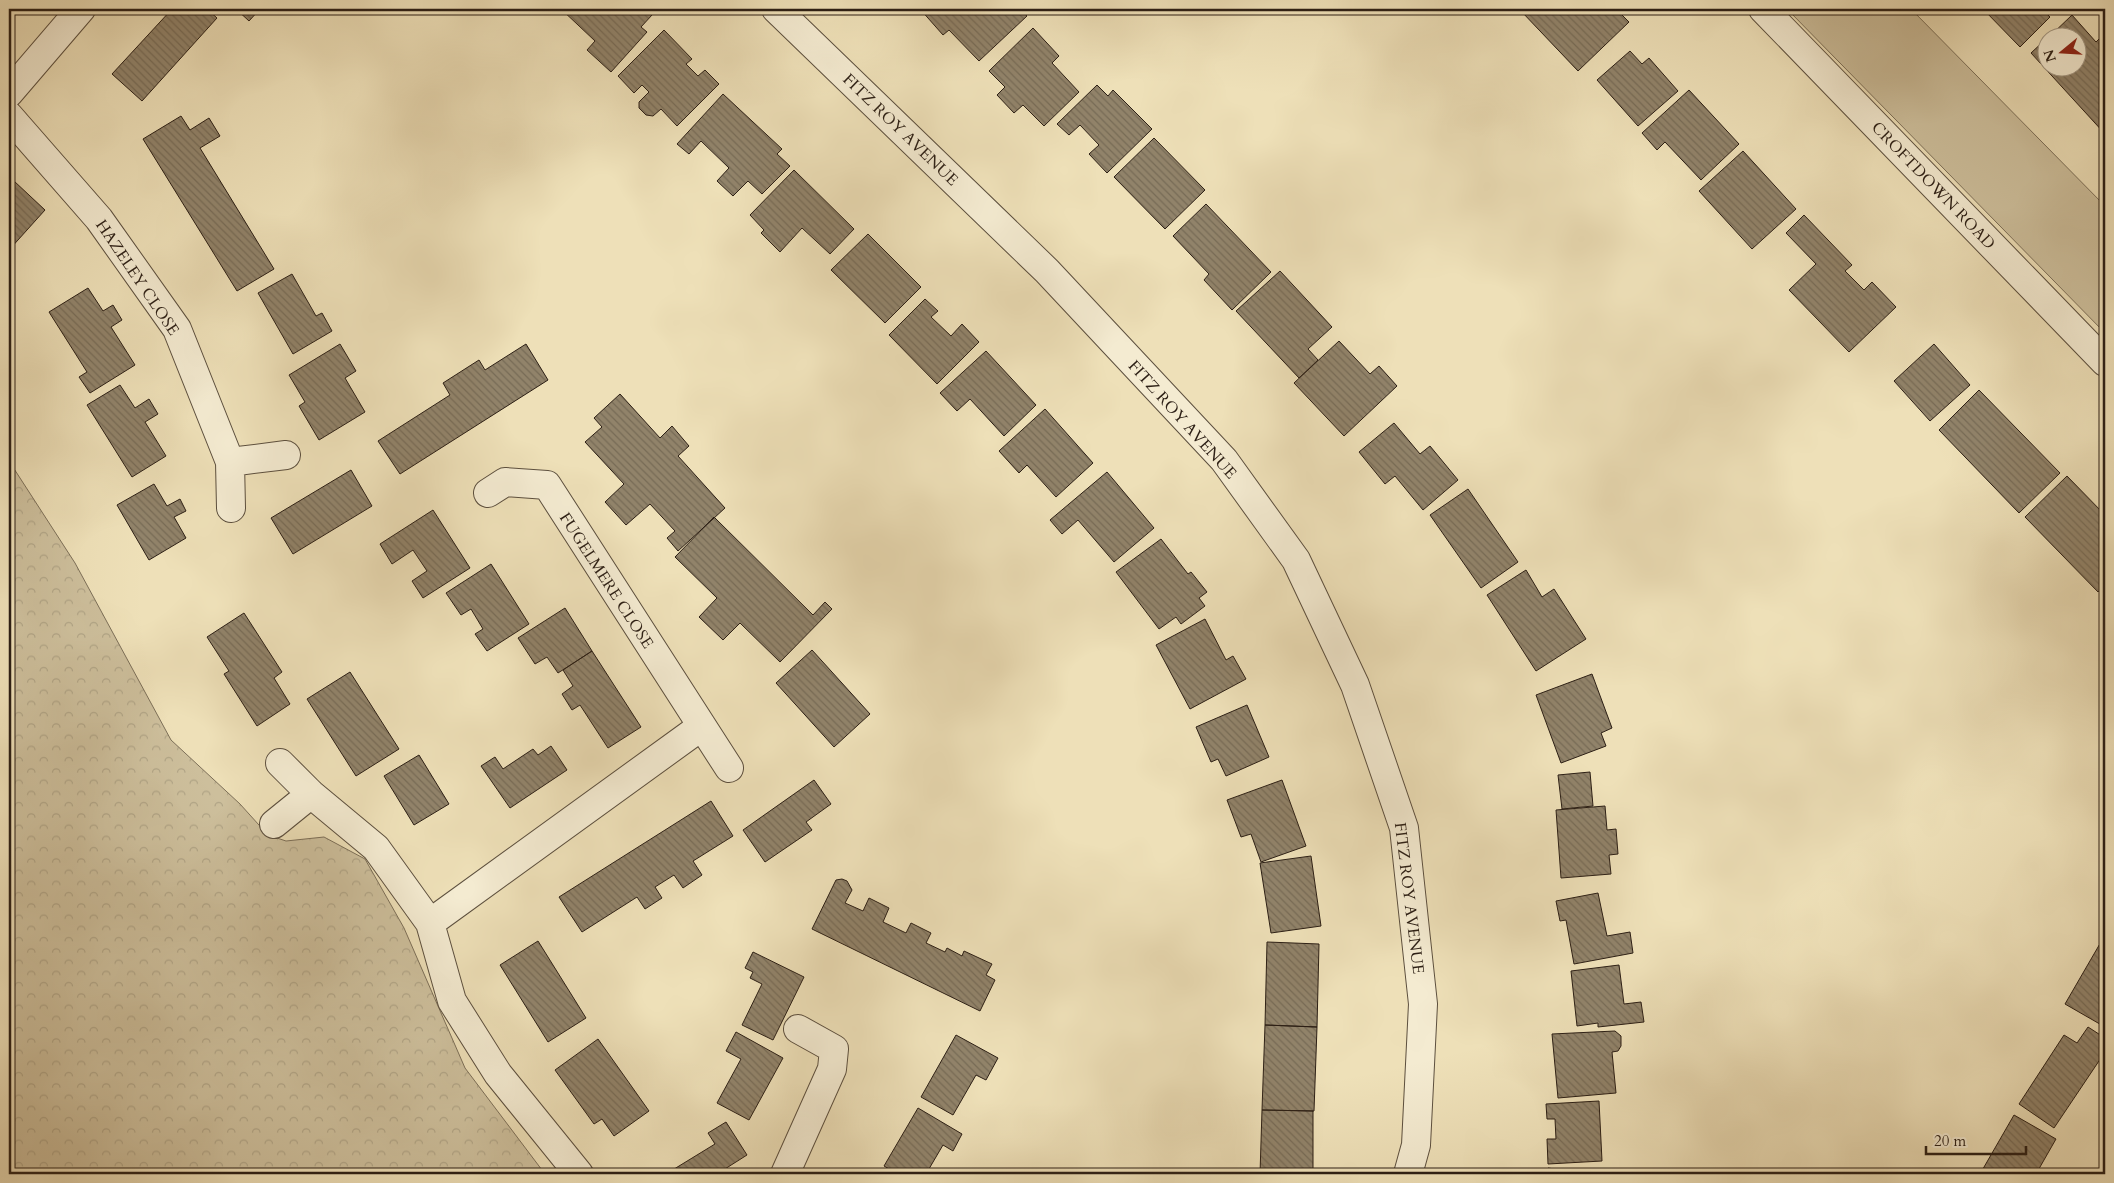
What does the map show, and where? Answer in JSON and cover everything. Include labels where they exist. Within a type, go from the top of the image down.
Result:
[{"type":"street","points":[[9,93],[81,9]]},
{"type":"street","name":"FITZ ROY AVENUE","points":[[776,9],[1054,278],[1224,460],[1296,560],[1355,685],[1404,828],[1423,1004],[1416,1144],[1408,1174]]},
{"type":"street","name":"CROFTDOWN ROAD","points":[[1763,9],[2105,362]]},
{"type":"street","name":"HAZELEY CLOSE","points":[[9,116],[99,219],[177,329],[230,462],[231,508]]},
{"type":"street","points":[[230,462],[286,455]]},
{"type":"street","name":"FUGELMERE CLOSE","points":[[488,493],[505,482],[546,485],[729,768]]},
{"type":"street","points":[[430,923],[702,726]]},
{"type":"street","points":[[280,763],[311,794],[376,848],[430,923],[452,1001],[498,1074],[579,1174]]},
{"type":"street","points":[[274,824],[311,794]]},
{"type":"street","points":[[785,1174],[832,1069],[834,1049],[798,1029]]},
{"type":"green space","points":[[1787,9],[1911,9],[2105,206],[2105,333]]},
{"type":"green space","points":[[9,461],[75,563],[171,740],[240,804],[268,835],[286,841],[324,837],[365,859],[404,928],[465,1068],[545,1174],[19,1174],[9,1166]]},
{"type":"building","points":[[172,9],[207,9],[217,18],[142,101],[112,74]]},
{"type":"building","points":[[236,9],[260,9],[249,21]]},
{"type":"building","points":[[561,9],[645,9],[652,15],[641,27],[647,32],[611,72],[587,50],[595,41]]},
{"type":"building","points":[[920,9],[999,9],[1002,12],[1006,9],[1019,9],[1027,16],[979,61],[949,30],[943,35]]},
{"type":"building","points":[[1523,9],[1616,9],[1629,22],[1578,71],[1521,11]]},
{"type":"building","points":[[1983,9],[2042,9],[2050,17],[2039,28],[2036,28],[2036,31],[2020,47]]},
{"type":"building","points":[[2072,15],[2084,28],[2058,28]]},
{"type":"building","points":[[1033,28],[1059,56],[1052,63],[1079,92],[1044,126],[1023,105],[1014,113],[997,95],[1005,87],[989,71]]},
{"type":"building","points":[[664,30],[692,59],[686,64],[698,76],[705,70],[719,84],[677,126],[661,109],[653,116],[646,115],[639,108],[639,102],[649,92],[642,85],[634,93],[618,76]]},
{"type":"building","points":[[2086,31],[2096,42],[2105,33],[2105,134],[2054,78],[2086,78]]},
{"type":"building","points":[[2036,48],[2036,58],[2031,53]]},
{"type":"building","points":[[1630,51],[1642,64],[1649,58],[1678,91],[1638,126],[1597,80]]},
{"type":"building","points":[[1097,85],[1108,96],[1113,90],[1152,129],[1107,173],[1089,154],[1099,145],[1080,125],[1069,135],[1057,124]]},
{"type":"building","points":[[1689,90],[1739,144],[1701,180],[1665,142],[1657,150],[1642,133]]},
{"type":"building","points":[[723,94],[782,149],[777,154],[790,166],[762,194],[748,181],[733,196],[717,181],[729,168],[701,141],[689,154],[677,144]]},
{"type":"building","points":[[181,116],[190,130],[209,118],[220,136],[200,148],[274,269],[237,291],[143,139]]},
{"type":"building","points":[[1154,138],[1205,190],[1165,229],[1114,177]]},
{"type":"building","points":[[1743,151],[1796,209],[1752,249],[1699,191]]},
{"type":"building","points":[[794,170],[854,229],[830,254],[802,228],[780,252],[761,233],[764,230],[750,215]]},
{"type":"building","points":[[14,181],[45,210],[9,250],[9,186]]},
{"type":"building","points":[[1206,204],[1271,272],[1232,310],[1204,280],[1209,274],[1173,236]]},
{"type":"building","points":[[1804,215],[1852,265],[1845,271],[1864,290],[1872,282],[1896,307],[1849,352],[1789,290],[1816,264],[1786,233]]},
{"type":"building","points":[[868,234],[921,287],[885,323],[831,270]]},
{"type":"building","points":[[1280,271],[1332,327],[1308,349],[1318,360],[1299,378],[1236,311]]},
{"type":"building","points":[[292,274],[316,316],[322,313],[332,331],[293,354],[258,293]]},
{"type":"building","points":[[88,288],[103,311],[113,305],[122,320],[111,327],[135,365],[90,393],[79,377],[87,372],[49,312]]},
{"type":"building","points":[[925,299],[938,311],[931,317],[951,336],[962,324],[979,342],[937,384],[889,335]]},
{"type":"building","points":[[1339,341],[1370,374],[1379,366],[1397,386],[1344,436],[1294,383]]},
{"type":"building","points":[[340,344],[356,371],[345,378],[365,412],[319,440],[299,406],[305,402],[289,375]]},
{"type":"building","points":[[526,344],[548,380],[400,474],[378,441],[450,395],[443,383],[479,360],[485,370]]},
{"type":"building","points":[[1934,344],[1970,385],[1930,421],[1894,381]]},
{"type":"building","points":[[986,351],[1036,405],[1004,436],[970,399],[957,411],[940,393]]},
{"type":"building","points":[[120,385],[135,408],[149,399],[158,414],[145,422],[166,456],[132,477],[87,405]]},
{"type":"building","points":[[1979,390],[2060,473],[2019,513],[1939,430]]},
{"type":"building","points":[[620,394],[660,438],[672,426],[689,446],[678,456],[725,508],[678,551],[667,538],[675,531],[650,504],[626,525],[605,502],[624,484],[585,442],[602,427],[594,418]]},
{"type":"building","points":[[1045,409],[1093,463],[1056,497],[1027,465],[1019,473],[999,451]]},
{"type":"building","points":[[1394,423],[1420,454],[1430,446],[1458,480],[1423,510],[1395,476],[1385,484],[1359,452]]},
{"type":"building","points":[[351,470],[372,506],[293,554],[271,518]]},
{"type":"building","points":[[1107,472],[1154,528],[1114,562],[1078,520],[1062,534],[1050,520]]},
{"type":"building","points":[[2067,476],[2105,515],[2105,585],[2098,592],[2025,517]]},
{"type":"building","points":[[154,484],[167,506],[180,499],[186,511],[174,517],[186,538],[149,560],[117,505]]},
{"type":"building","points":[[1468,489],[1518,562],[1481,588],[1430,515]]},
{"type":"building","points":[[433,510],[470,568],[423,598],[412,581],[427,571],[413,550],[392,564],[380,544]]},
{"type":"building","points":[[714,517],[813,615],[825,602],[832,609],[780,662],[740,623],[723,640],[699,617],[717,598],[675,557]]},
{"type":"building","points":[[1161,539],[1188,574],[1191,572],[1207,592],[1199,598],[1205,606],[1181,624],[1176,617],[1159,629],[1116,572]]},
{"type":"building","points":[[491,564],[529,624],[487,651],[475,634],[483,629],[471,609],[461,615],[446,593]]},
{"type":"building","points":[[1526,570],[1542,597],[1554,589],[1586,639],[1536,671],[1487,595]]},
{"type":"building","points":[[565,608],[592,651],[558,673],[547,657],[535,664],[518,638]]},
{"type":"building","points":[[244,613],[282,672],[274,678],[290,704],[257,726],[224,674],[229,671],[207,637]]},
{"type":"building","points":[[1205,619],[1226,660],[1233,656],[1246,679],[1190,709],[1156,645]]},
{"type":"building","points":[[812,650],[870,714],[834,747],[776,683]]},
{"type":"building","points":[[592,651],[641,727],[608,748],[580,705],[572,710],[562,694],[573,686],[563,670]]},
{"type":"building","points":[[350,672],[399,749],[356,776],[307,699]]},
{"type":"building","points":[[1592,674],[1612,728],[1601,733],[1606,746],[1561,763],[1536,695]]},
{"type":"building","points":[[1247,705],[1269,757],[1226,776],[1218,759],[1211,762],[1196,727]]},
{"type":"building","points":[[551,746],[567,770],[510,808],[481,766],[495,757],[503,769],[533,749],[538,755]]},
{"type":"building","points":[[419,755],[449,804],[414,825],[384,776]]},
{"type":"building","points":[[1590,772],[1593,806],[1562,809],[1558,775]]},
{"type":"building","points":[[814,780],[831,804],[806,822],[812,830],[765,862],[743,830]]},
{"type":"building","points":[[1282,780],[1306,846],[1261,862],[1251,834],[1241,837],[1227,800]]},
{"type":"building","points":[[711,801],[733,836],[693,861],[702,875],[683,888],[674,875],[655,887],[662,898],[645,909],[637,897],[582,932],[559,897]]},
{"type":"building","points":[[1605,806],[1607,830],[1616,829],[1618,854],[1609,855],[1611,874],[1561,878],[1556,810]]},
{"type":"building","points":[[1311,856],[1321,926],[1271,933],[1260,863]]},
{"type":"building","points":[[842,879],[847,881],[852,890],[845,903],[863,911],[869,898],[889,908],[883,922],[906,933],[911,923],[931,933],[926,943],[945,952],[947,948],[962,956],[964,951],[992,964],[986,975],[995,980],[980,1011],[812,929],[836,880]]},
{"type":"building","points":[[1598,893],[1607,936],[1630,932],[1633,953],[1574,964],[1566,920],[1560,921],[1556,901]]},
{"type":"building","points":[[2105,935],[2105,1027],[2065,1004]]},
{"type":"building","points":[[538,941],[586,1018],[548,1042],[500,965]]},
{"type":"building","points":[[1267,942],[1319,944],[1317,1027],[1265,1025]]},
{"type":"building","points":[[753,952],[804,977],[773,1040],[742,1025],[762,984],[750,978],[753,972],[745,968]]},
{"type":"building","points":[[1619,965],[1624,1004],[1641,1002],[1644,1022],[1598,1027],[1598,1023],[1577,1026],[1571,971]]},
{"type":"building","points":[[1265,1025],[1317,1027],[1314,1111],[1262,1110]]},
{"type":"building","points":[[2088,1027],[2105,1038],[2105,1052],[2054,1128],[2019,1104],[2064,1035],[2077,1043]]},
{"type":"building","points":[[1615,1031],[1621,1036],[1621,1046],[1618,1051],[1612,1052],[1616,1093],[1558,1098],[1552,1034]]},
{"type":"building","points":[[736,1032],[783,1058],[749,1120],[717,1103],[741,1059],[726,1051]]},
{"type":"building","points":[[956,1035],[998,1058],[986,1080],[976,1075],[953,1115],[921,1097]]},
{"type":"building","points":[[598,1039],[649,1111],[614,1136],[602,1119],[594,1124],[555,1070]]},
{"type":"building","points":[[1599,1101],[1602,1161],[1548,1164],[1547,1139],[1556,1139],[1555,1119],[1547,1119],[1546,1104]]},
{"type":"building","points":[[918,1108],[962,1134],[953,1151],[943,1145],[926,1174],[898,1174],[884,1166]]},
{"type":"building","points":[[1262,1110],[1313,1111],[1313,1174],[1260,1174]]},
{"type":"building","points":[[2014,1115],[2056,1139],[2036,1174],[1980,1174]]},
{"type":"building","points":[[726,1122],[747,1155],[717,1174],[666,1174],[715,1144],[708,1133]]},
{"type":"building","points":[[1548,1168],[1591,1174],[1547,1174]]}]
